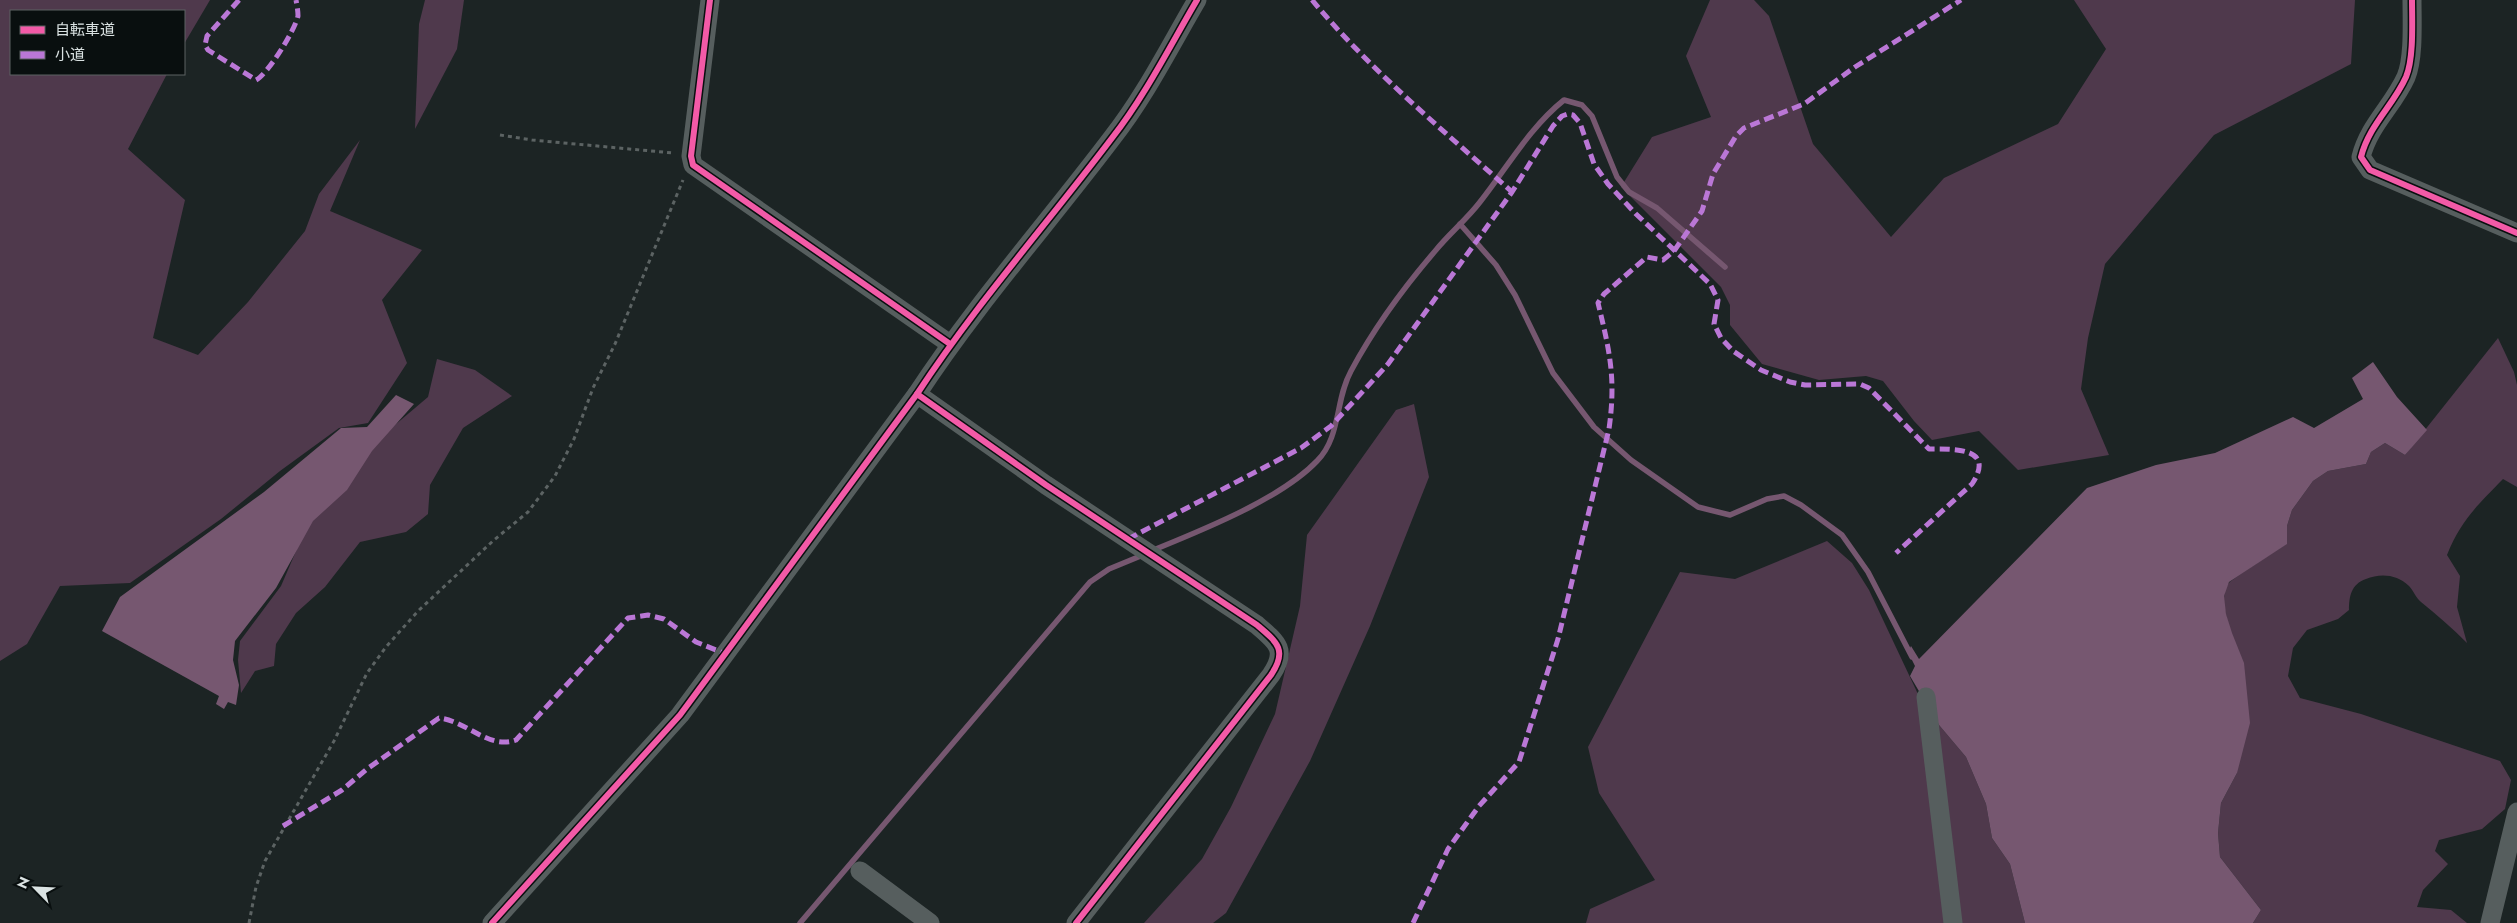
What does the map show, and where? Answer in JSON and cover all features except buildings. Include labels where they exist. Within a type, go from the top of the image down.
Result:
[{"type":"street","points":[[710,0],[692,160],[950,344]]},
{"type":"street","points":[[492,923],[680,715],[917,394],[950,344],[1113,138],[1197,0]]},
{"type":"street","points":[[2412,0],[2412,37],[2406,76],[2366,140],[2361,157],[2370,170],[2517,234]]},
{"type":"street","points":[[917,394],[1046,485],[1257,625],[1276,644],[1281,654],[1278,664],[1271,675],[1076,923]]},
{"type":"street","points":[[1926,696],[1954,923]]},
{"type":"street","points":[[2490,923],[2517,812]]},
{"type":"street","points":[[860,871],[930,923]]},
{"type":"path","points":[[249,923],[256,887],[265,860],[334,741],[367,673],[386,647],[418,611],[528,512],[554,476],[574,439],[593,388],[615,344],[692,160],[662,151],[532,140],[500,135]]},
{"type":"shaded area","points":[[0,0],[210,0],[185,42],[185,10],[10,10],[10,75],[166,75],[128,149],[185,200],[153,338],[198,355],[248,302],[305,231],[319,194],[360,140],[330,211],[422,250],[382,300],[407,363],[368,423],[339,428],[280,471],[221,519],[130,583],[60,586],[27,644],[0,661]]},
{"type":"shaded area","points":[[425,0],[464,0],[457,49],[415,129],[419,24]]},
{"type":"shaded area","points":[[1710,0],[1754,0],[1769,16],[1813,144],[1891,237],[1944,178],[2058,124],[2106,49],[2074,0],[2355,0],[2351,64],[2214,135],[2105,264],[2088,338],[2081,389],[2109,455],[2018,470],[1979,431],[1932,440],[1914,421],[1883,381],[1866,376],[1819,380],[1762,364],[1730,325],[1730,305],[1721,287],[1621,187],[1652,137],[1711,117],[1686,56]]},
{"type":"shaded area","points":[[2498,338],[2514,372],[2517,385],[2517,487],[2503,479],[2464,523],[2447,555],[2460,576],[2457,607],[2467,643],[2419,600],[2411,588],[2404,582],[2394,577],[2377,576],[2357,584],[2350,596],[2349,610],[2338,619],[2307,630],[2293,648],[2288,676],[2300,698],[2361,714],[2500,761],[2511,780],[2505,809],[2482,829],[2439,840],[2435,851],[2448,864],[2423,890],[2417,907],[2451,910],[2467,923],[2253,923],[2261,910],[2220,857],[2218,833],[2221,803],[2237,773],[2231,633],[2224,602],[2225,590],[2231,581],[2286,544],[2287,526],[2292,510],[2313,481],[2328,471],[2366,464],[2371,452],[2385,443],[2405,455]]},
{"type":"shaded area","points":[[437,359],[475,370],[512,396],[463,428],[430,485],[428,514],[406,532],[360,542],[325,587],[296,613],[276,644],[274,666],[255,671],[241,693],[238,660],[240,641],[281,586],[309,521],[376,441],[428,397]]},
{"type":"shaded area","points":[[2373,362],[2397,397],[2427,430],[2405,455],[2385,443],[2371,452],[2366,464],[2328,471],[2313,481],[2292,510],[2287,526],[2287,544],[2229,582],[2224,596],[2226,614],[2244,663],[2250,723],[2237,773],[2221,803],[2218,833],[2220,857],[2261,910],[2253,923],[2025,923],[2010,864],[1992,838],[1986,804],[1966,757],[1939,725],[1910,676],[1915,666],[1908,652],[1911,646],[1919,659],[2087,488],[2156,465],[2215,453],[2293,417],[2314,428],[2363,399],[2352,378]]},
{"type":"shaded area","points":[[396,395],[414,404],[372,451],[347,490],[313,521],[276,588],[235,641],[233,660],[239,685],[236,705],[228,702],[224,709],[216,704],[219,696],[102,631],[120,597],[264,492],[341,428],[367,427]]},
{"type":"shaded area","points":[[1414,404],[1429,477],[1370,626],[1310,761],[1226,913],[1213,923],[1144,923],[1202,859],[1231,807],[1275,714],[1300,606],[1307,535],[1396,410]]},
{"type":"shaded area","points":[[1827,541],[1852,563],[1869,590],[1917,692],[1939,725],[1966,757],[1986,804],[1992,838],[2010,864],[2025,923],[1586,923],[1590,909],[1655,880],[1599,793],[1588,747],[1680,572],[1735,579]]},
{"type":"waterway","points":[[1151,551],[1216,524],[1262,501],[1302,475],[1317,461],[1330,441],[1342,394],[1351,371],[1380,323],[1424,264],[1480,202],[1529,136],[1551,111],[1564,100],[1582,105],[1592,116],[1617,177],[1629,192],[1657,208],[1725,267]]},
{"type":"waterway","points":[[1460,224],[1496,265],[1515,295],[1553,373],[1594,427],[1631,460],[1698,507],[1730,515],[1767,499],[1784,496],[1801,505],[1842,535],[1868,572],[1912,657]]},
{"type":"waterway","points":[[800,923],[1090,582],[1109,569],[1143,555]]},
{"type":"marked path","points":[[239,0],[207,36],[205,45],[208,50],[256,80],[274,61],[292,31],[298,16],[296,0]]},
{"type":"marked path","points":[[1312,0],[1383,76],[1512,192]]},
{"type":"marked path","points":[[1413,923],[1448,849],[1479,806],[1519,762],[1558,639],[1609,429],[1612,395],[1611,366],[1598,303],[1604,294],[1647,257],[1663,260],[1674,251],[1702,211],[1713,174],[1736,136],[1744,128],[1804,104],[1855,67],[1961,0]]},
{"type":"marked path","points":[[1128,539],[1301,448],[1331,426],[1388,364],[1512,192],[1553,126],[1562,116],[1568,114],[1573,115],[1580,123],[1594,164],[1608,184],[1636,214],[1710,284],[1718,300],[1714,324],[1721,338],[1733,351],[1761,370],[1790,382],[1805,385],[1860,384],[1869,388],[1929,449],[1960,450],[1976,457],[1979,463],[1978,472],[1972,484],[1896,553]]},
{"type":"marked path","points":[[283,826],[342,790],[367,769],[439,718],[449,720],[497,741],[516,740],[628,618],[648,615],[664,619],[696,642],[726,654]]},
{"type":"cycle path","points":[[710,0],[691,156],[693,165],[950,344]]},
{"type":"cycle path","points":[[492,923],[680,715],[917,394],[963,328],[1124,122],[1197,0]]},
{"type":"cycle path","points":[[2412,0],[2409,69],[2395,97],[2375,125],[2361,157],[2370,170],[2517,233]]},
{"type":"cycle path","points":[[917,394],[1046,485],[1257,625],[1270,636],[1278,647],[1279,659],[1271,675],[1076,923]]}]
